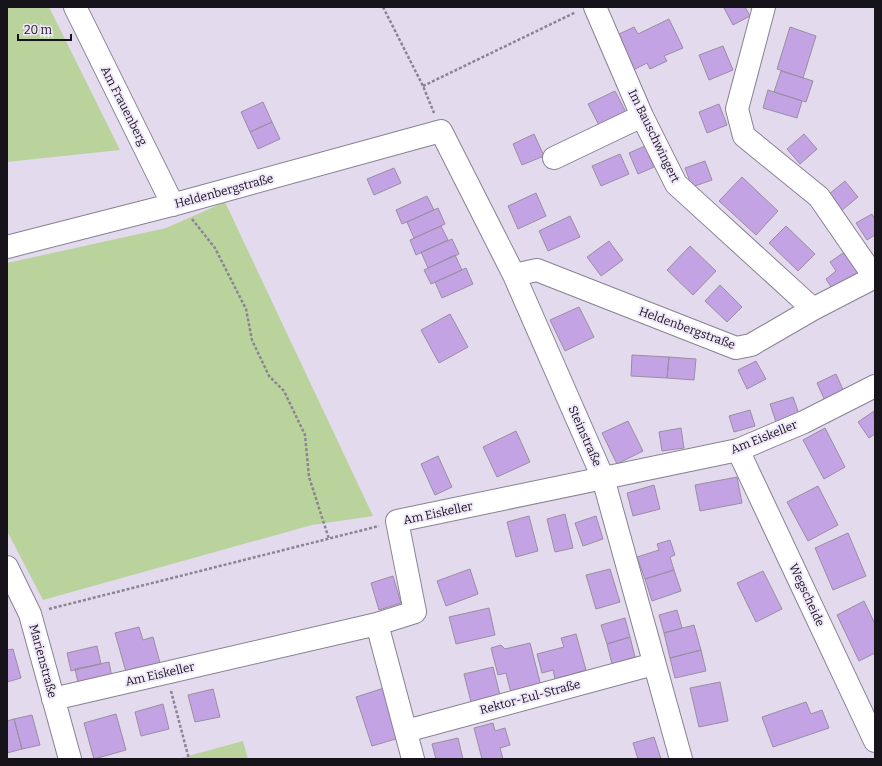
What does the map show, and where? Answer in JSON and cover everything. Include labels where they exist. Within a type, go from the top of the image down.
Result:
[{"type":"street","name":"Am Frauenberg","points":[[75,7],[176,204]]},
{"type":"street","points":[[764,7],[736,109],[744,136],[819,197],[875,277]]},
{"type":"street","name":"Im Bauschwingert","points":[[588,9],[676,184],[813,309]]},
{"type":"street","points":[[554,158],[642,116]]},
{"type":"street","name":"Heldenbergstraße","points":[[7,247],[176,204],[441,131]]},
{"type":"street","name":"Steinstraße","points":[[441,131],[514,275],[603,478],[681,759]]},
{"type":"street","name":"Heldenbergstraße","points":[[514,275],[537,270],[736,348],[751,345],[813,309],[875,277]]},
{"type":"street","name":"Am Eiskeller","points":[[53,700],[377,624],[415,612],[397,521],[738,450],[804,422],[875,386]]},
{"type":"street","name":"Wegscheide","points":[[738,450],[875,740]]},
{"type":"street","name":"Marienstraße","points":[[7,567],[30,614],[70,759]]},
{"type":"street","points":[[377,624],[413,759]]},
{"type":"street","name":"Rektor-Eul-Straße","points":[[406,731],[654,664]]},
{"type":"path","points":[[382,7],[423,86],[441,131]]},
{"type":"path","points":[[423,86],[588,9]]},
{"type":"path","points":[[176,204],[215,248],[246,309],[252,340],[269,376],[284,391],[305,435],[309,477],[329,538]]},
{"type":"path","points":[[30,614],[397,521]]},
{"type":"path","points":[[167,673],[189,759]]},
{"type":"green space","points":[[7,7],[49,7],[120,150],[7,162]]},
{"type":"green space","points":[[225,202],[373,516],[312,525],[43,600],[7,531],[7,263],[166,228]]},
{"type":"green space","points":[[243,741],[248,759],[177,759]]},
{"type":"building","points":[[745,7],[750,16],[733,25],[724,8]]},
{"type":"building","points":[[669,19],[683,48],[664,56],[667,61],[650,69],[647,63],[633,70],[617,35],[634,27],[638,34]]},
{"type":"building","points":[[790,27],[816,36],[803,78],[777,69]]},
{"type":"building","points":[[723,46],[733,70],[709,80],[699,55]]},
{"type":"building","points":[[781,71],[813,81],[806,102],[774,92]]},
{"type":"building","points":[[768,90],[802,101],[797,118],[763,108]]},
{"type":"building","points":[[615,91],[629,118],[602,131],[588,104]]},
{"type":"building","points":[[263,102],[272,122],[250,132],[241,112]]},
{"type":"building","points":[[719,104],[727,125],[707,133],[699,112]]},
{"type":"building","points":[[272,122],[280,139],[258,149],[250,132]]},
{"type":"building","points":[[534,134],[544,156],[522,165],[513,144]]},
{"type":"building","points":[[804,134],[817,149],[800,164],[787,149]]},
{"type":"building","points":[[645,146],[654,167],[638,174],[629,153]]},
{"type":"building","points":[[620,154],[629,174],[601,186],[592,166]]},
{"type":"building","points":[[705,161],[712,180],[692,187],[685,168]]},
{"type":"building","points":[[394,168],[401,183],[374,195],[367,179]]},
{"type":"building","points":[[742,177],[778,211],[756,235],[719,201]]},
{"type":"building","points":[[845,181],[858,197],[841,211],[828,195]]},
{"type":"building","points":[[536,193],[546,216],[518,229],[508,206]]},
{"type":"building","points":[[427,196],[434,210],[402,224],[396,210]]},
{"type":"building","points":[[438,208],[445,224],[414,238],[407,222]]},
{"type":"building","points":[[872,214],[875,219],[875,235],[867,240],[856,223]]},
{"type":"building","points":[[570,216],[580,237],[548,251],[539,231]]},
{"type":"building","points":[[441,226],[448,240],[416,255],[410,240]]},
{"type":"building","points":[[786,226],[815,254],[798,271],[769,243]]},
{"type":"building","points":[[452,239],[459,254],[428,268],[421,252]]},
{"type":"building","points":[[609,241],[623,260],[601,276],[587,257]]},
{"type":"building","points":[[690,246],[716,271],[693,295],[667,270]]},
{"type":"building","points":[[846,251],[860,271],[833,290],[826,279],[836,271],[830,262]]},
{"type":"building","points":[[455,255],[462,270],[431,284],[424,270]]},
{"type":"building","points":[[466,268],[473,284],[442,298],[435,282]]},
{"type":"building","points":[[720,285],[742,307],[727,322],[705,301]]},
{"type":"building","points":[[579,307],[594,337],[565,351],[550,320]]},
{"type":"building","points":[[450,314],[468,347],[439,363],[421,330]]},
{"type":"building","points":[[632,355],[669,357],[667,378],[631,376]]},
{"type":"building","points":[[669,357],[696,359],[694,380],[667,378]]},
{"type":"building","points":[[756,361],[766,379],[747,389],[738,370]]},
{"type":"building","points":[[836,374],[845,394],[826,403],[817,383]]},
{"type":"building","points":[[793,397],[799,414],[776,422],[770,404]]},
{"type":"building","points":[[750,410],[755,426],[734,432],[729,416]]},
{"type":"building","points":[[874,411],[875,434],[869,438],[858,422]]},
{"type":"building","points":[[628,421],[643,451],[617,464],[602,433]]},
{"type":"building","points":[[681,428],[684,448],[662,451],[659,432]]},
{"type":"building","points":[[825,428],[845,467],[824,479],[803,440]]},
{"type":"building","points":[[516,431],[530,462],[497,477],[483,447]]},
{"type":"building","points":[[438,456],[452,487],[435,495],[421,464]]},
{"type":"building","points":[[737,477],[742,503],[700,511],[695,485]]},
{"type":"building","points":[[654,485],[660,509],[633,516],[627,493]]},
{"type":"building","points":[[818,486],[838,525],[808,541],[787,502]]},
{"type":"building","points":[[565,514],[573,548],[555,552],[547,519]]},
{"type":"building","points":[[529,516],[538,551],[516,557],[507,522]]},
{"type":"building","points":[[596,516],[603,539],[583,546],[575,523]]},
{"type":"building","points":[[848,533],[866,576],[833,590],[815,548]]},
{"type":"building","points":[[670,540],[675,555],[670,557],[674,570],[645,579],[637,557],[659,550],[657,544]]},
{"type":"building","points":[[470,569],[478,594],[446,606],[437,581]]},
{"type":"building","points":[[610,569],[620,602],[596,609],[586,575]]},
{"type":"building","points":[[674,570],[681,591],[652,601],[645,579]]},
{"type":"building","points":[[763,571],[782,609],[756,622],[737,583]]},
{"type":"building","points":[[393,576],[401,603],[379,610],[371,583]]},
{"type":"building","points":[[864,601],[875,624],[875,653],[859,661],[837,615]]},
{"type":"building","points":[[489,608],[495,635],[456,644],[449,617]]},
{"type":"building","points":[[677,610],[682,628],[664,633],[659,615]]},
{"type":"building","points":[[625,618],[630,637],[607,644],[601,625]]},
{"type":"building","points":[[694,625],[701,650],[670,658],[664,633]]},
{"type":"building","points":[[139,627],[143,640],[153,637],[160,663],[126,672],[115,633]]},
{"type":"building","points":[[576,634],[586,670],[555,679],[553,670],[542,673],[537,654],[564,647],[561,638]]},
{"type":"building","points":[[630,637],[635,657],[612,664],[607,644]]},
{"type":"building","points":[[530,643],[541,686],[511,693],[506,673],[498,675],[491,648],[501,645],[505,649]]},
{"type":"building","points":[[97,646],[101,664],[71,671],[67,653]]},
{"type":"building","points":[[13,649],[21,678],[7,682],[7,650]]},
{"type":"building","points":[[701,650],[706,671],[675,678],[670,658]]},
{"type":"building","points":[[109,662],[113,683],[80,691],[75,669]]},
{"type":"building","points":[[493,667],[500,695],[471,702],[464,674]]},
{"type":"building","points":[[720,682],[728,721],[699,727],[690,688]]},
{"type":"building","points":[[384,688],[399,738],[372,746],[356,697]]},
{"type":"building","points":[[213,689],[220,717],[195,722],[188,695]]},
{"type":"building","points":[[806,702],[811,714],[822,710],[829,728],[773,747],[762,717]]},
{"type":"building","points":[[163,704],[169,729],[141,736],[135,712]]},
{"type":"building","points":[[116,714],[126,750],[94,759],[84,723]]},
{"type":"building","points":[[32,715],[40,745],[22,749],[14,719]]},
{"type":"building","points":[[14,719],[22,749],[7,753],[7,721]]},
{"type":"building","points":[[493,723],[495,731],[505,728],[510,745],[500,748],[503,759],[482,759],[474,728]]},
{"type":"building","points":[[654,737],[661,759],[638,759],[633,743]]},
{"type":"building","points":[[458,738],[463,759],[436,759],[432,744]]}]
